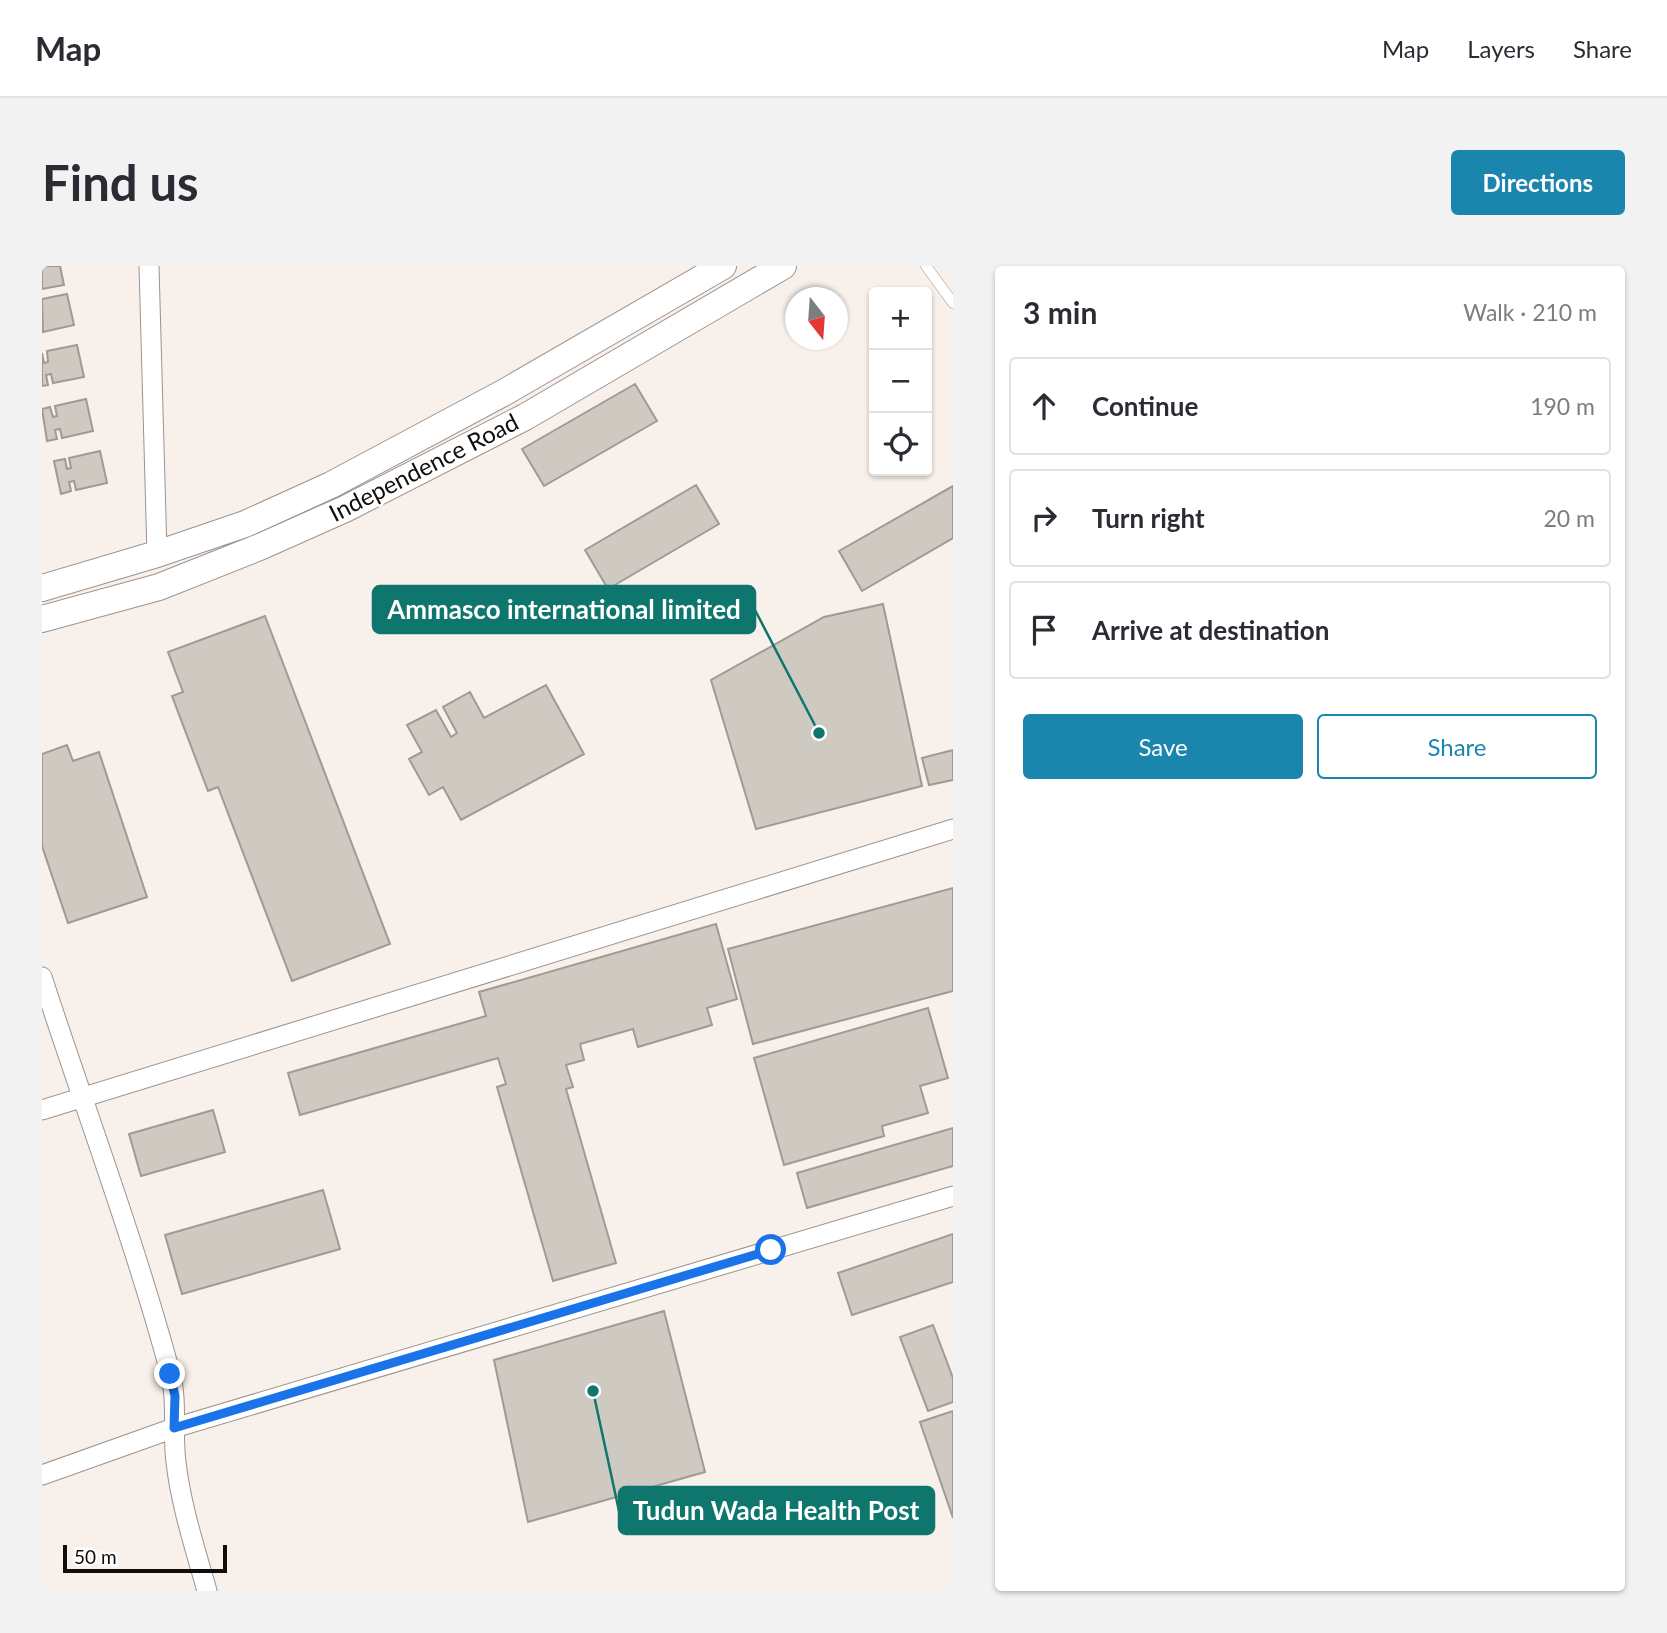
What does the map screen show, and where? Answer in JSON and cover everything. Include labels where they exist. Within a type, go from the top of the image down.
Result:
[{"type":"main road","name":"Independence Road","points":[[42,588],[157,554],[245,524],[331,485],[505,392],[723,266]]},
{"type":"main road","name":"Independence Road","points":[[42,619],[159,587],[345,509],[525,417],[783,266]]},
{"type":"street","points":[[149,266],[157,554]]},
{"type":"street","points":[[42,1110],[953,829]]},
{"type":"street","points":[[42,977],[134,1254],[170,1374],[175,1396],[175,1460],[183,1506],[207,1591]]},
{"type":"street","points":[[42,1475],[174,1428],[953,1196]]},
{"type":"lane","points":[[926,266],[953,303]]},
{"type":"building","points":[[42,266],[60,266],[64,285],[42,289]]},
{"type":"building","points":[[67,294],[74,325],[43,332],[42,299]]},
{"type":"building","points":[[77,345],[84,377],[53,383],[51,374],[46,375],[48,385],[42,386],[42,353],[44,363],[48,362],[47,351]]},
{"type":"building","points":[[635,384],[657,421],[544,486],[522,449]]},
{"type":"building","points":[[86,399],[93,431],[62,438],[60,429],[55,430],[57,439],[47,441],[42,409],[50,407],[53,417],[57,416],[55,406]]},
{"type":"building","points":[[100,451],[107,483],[76,490],[74,481],[69,482],[71,491],[61,494],[54,461],[65,459],[67,469],[71,468],[69,458]]},
{"type":"building","points":[[696,485],[719,524],[608,589],[585,550]]},
{"type":"building","points":[[953,486],[953,538],[862,591],[839,551]]},
{"type":"building","points":[[883,604],[922,786],[756,829],[711,680],[824,617]]},
{"type":"building","points":[[265,616],[390,944],[292,981],[218,787],[208,791],[172,696],[183,692],[168,652]]},
{"type":"building","points":[[546,685],[584,754],[461,820],[443,787],[429,795],[409,759],[422,752],[407,725],[436,710],[451,737],[457,733],[443,707],[470,692],[484,718]]},
{"type":"building","points":[[67,745],[73,761],[99,752],[147,897],[68,923],[42,846],[42,754]]},
{"type":"building","points":[[953,750],[953,780],[929,785],[922,758]]},
{"type":"building","points":[[953,888],[953,991],[753,1044],[728,949]]},
{"type":"building","points":[[716,924],[737,999],[707,1008],[712,1025],[638,1047],[633,1029],[580,1044],[584,1060],[566,1065],[573,1087],[566,1089],[616,1263],[553,1281],[497,1087],[506,1084],[498,1058],[300,1115],[288,1073],[486,1016],[479,992]]},
{"type":"building","points":[[928,1008],[948,1078],[920,1086],[928,1113],[882,1126],[884,1136],[784,1165],[754,1058]]},
{"type":"building","points":[[213,1110],[225,1152],[141,1176],[129,1134]]},
{"type":"building","points":[[953,1128],[953,1166],[807,1208],[797,1173]]},
{"type":"building","points":[[323,1190],[340,1249],[182,1294],[165,1235]]},
{"type":"building","points":[[953,1234],[953,1282],[852,1315],[838,1273]]},
{"type":"building","points":[[664,1311],[705,1472],[528,1522],[494,1360]]},
{"type":"building","points":[[933,1325],[953,1378],[953,1402],[928,1411],[900,1337]]},
{"type":"building","points":[[953,1411],[953,1518],[920,1422]]},
{"type":"place","name":"Ammasco international limited","points":[[819,733]]},
{"type":"place","name":"Tudun Wada Health Post","points":[[593,1391]]},
{"type":"route","points":[[170,1374],[175,1396],[174,1428],[771,1250]]}]
